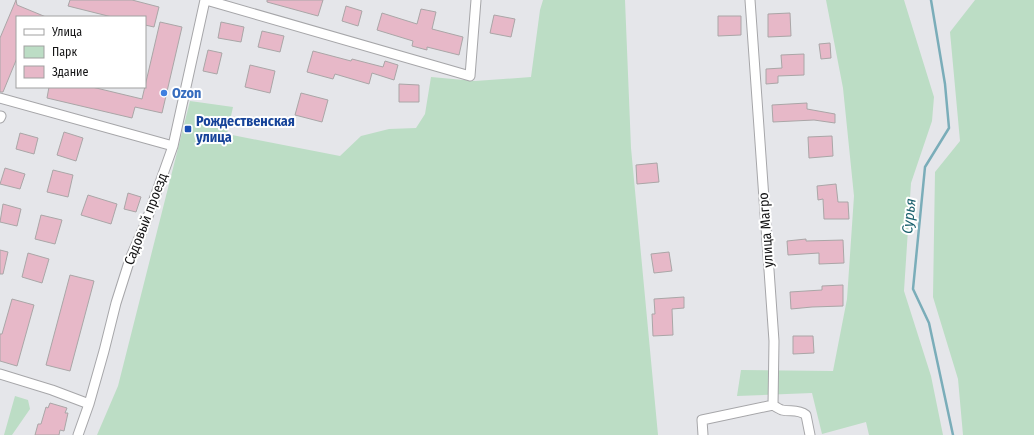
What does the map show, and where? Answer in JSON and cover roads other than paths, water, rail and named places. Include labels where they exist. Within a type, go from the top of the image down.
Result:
[{"type":"street","points":[[205,0],[470,76],[476,0]]},
{"type":"street","name":"Садовый проезд","points":[[78,435],[89,404],[127,266],[146,222],[173,146],[205,0]]},
{"type":"street","name":"улица Магро","points":[[750,0],[774,341],[773,405]]},
{"type":"street","points":[[0,98],[173,146]]},
{"type":"street","points":[[0,374],[52,390],[89,404]]},
{"type":"street","points":[[703,435],[702,420],[773,405],[780,410],[795,410],[806,415],[810,435]]},
{"type":"waterway","name":"Сурья","points":[[931,0],[945,84],[949,128],[925,167],[913,289],[929,323],[953,435]]},
{"type":"place","name":"Ozon","points":[[164,93]]},
{"type":"place","name":"Рождественская улица","points":[[188,129]]}]
